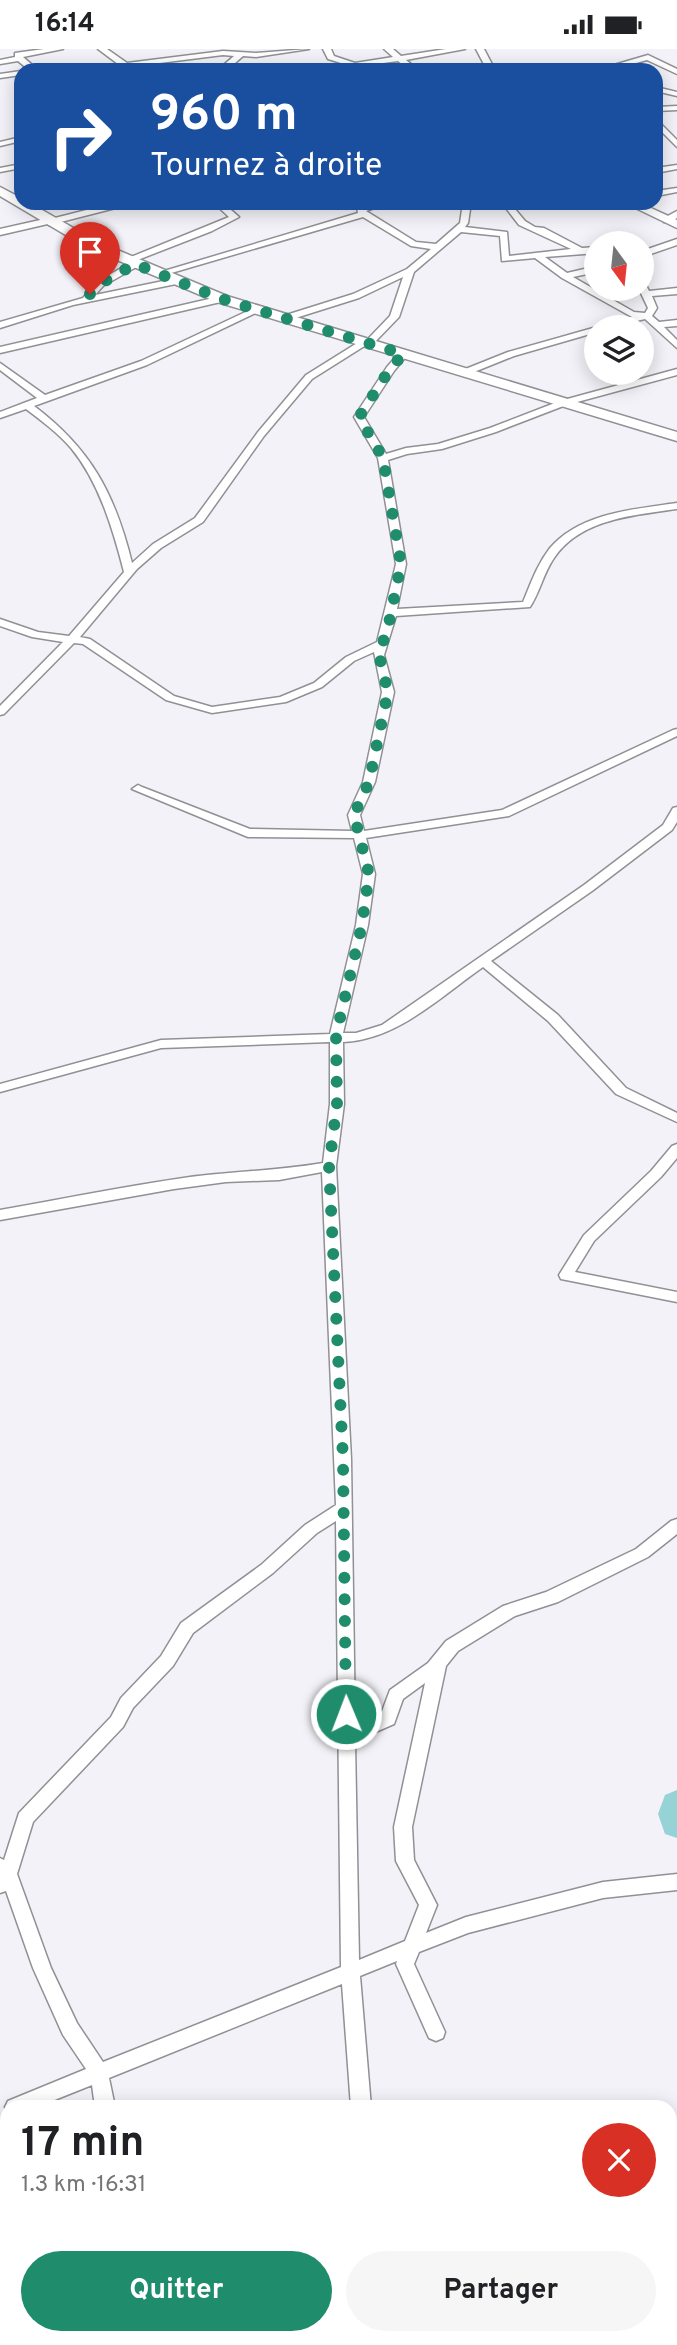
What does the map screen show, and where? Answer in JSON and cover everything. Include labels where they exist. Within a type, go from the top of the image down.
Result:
[{"type":"main road","points":[[31,210],[132,262],[222,299],[677,437]]},
{"type":"street","points":[[20,58],[18,55],[59,49]]},
{"type":"street","points":[[102,49],[123,63]]},
{"type":"street","points":[[136,63],[221,51],[242,54],[305,49]]},
{"type":"street","points":[[327,49],[331,57],[348,63]]},
{"type":"street","points":[[388,49],[404,63]]},
{"type":"street","points":[[378,63],[461,49]]},
{"type":"street","points":[[231,63],[242,54]]},
{"type":"street","points":[[619,63],[628,58],[649,57],[660,63]]},
{"type":"street","points":[[0,62],[20,58]]},
{"type":"street","points":[[20,58],[26,63]]},
{"type":"street","points":[[397,63],[401,61]]},
{"type":"street","points":[[673,133],[677,145]]},
{"type":"street","points":[[0,232],[98,210]]},
{"type":"street","points":[[86,300],[100,284],[132,262],[169,243],[220,226],[235,217],[226,210]]},
{"type":"street","points":[[158,274],[358,210]]},
{"type":"street","points":[[367,210],[414,244],[440,247]]},
{"type":"street","points":[[286,318],[356,296],[410,271],[459,229],[464,223],[466,210]]},
{"type":"street","points":[[511,210],[518,219],[533,229],[541,230],[581,251]]},
{"type":"street","points":[[650,210],[674,219]]},
{"type":"street","points":[[518,219],[504,235],[505,260],[584,251]]},
{"type":"street","points":[[459,229],[504,235]]},
{"type":"street","points":[[654,250],[677,242]]},
{"type":"street","points":[[537,256],[565,276],[632,314],[640,315]]},
{"type":"street","points":[[0,712],[72,639],[129,572],[157,546],[199,520],[261,434],[309,377],[367,343],[394,317],[410,271]]},
{"type":"street","points":[[565,276],[584,272]]},
{"type":"street","points":[[0,325],[86,300],[178,281]]},
{"type":"street","points":[[654,293],[677,291]]},
{"type":"street","points":[[0,350],[222,299]]},
{"type":"street","points":[[0,415],[144,363],[257,310]]},
{"type":"street","points":[[654,322],[677,345]]},
{"type":"street","points":[[657,325],[677,323]]},
{"type":"street","points":[[466,372],[511,354],[584,332]]},
{"type":"street","points":[[360,2100],[350,1971],[344,1509],[329,1166],[337,1104],[336,1035],[362,925],[369,874],[354,815],[369,782],[388,692],[379,655],[401,564],[383,458],[359,417],[403,354]]},
{"type":"street","points":[[0,366],[44,399]]},
{"type":"street","points":[[383,458],[439,446],[493,430],[563,403],[677,372]]},
{"type":"street","points":[[27,405],[48,421],[79,452],[115,522],[129,572]]},
{"type":"street","points":[[391,613],[526,604],[556,548],[581,529],[628,513],[677,506]]},
{"type":"street","points":[[0,622],[36,635],[86,641],[170,698],[212,710],[282,700],[318,685],[350,659],[383,644]]},
{"type":"street","points":[[138,789],[248,833],[359,835],[505,813],[677,732]]},
{"type":"street","points":[[0,1088],[161,1044],[336,1035],[357,1037],[387,1028],[673,829],[677,811]]},
{"type":"street","points":[[483,961],[553,1018],[621,1091],[677,1118]]},
{"type":"street","points":[[677,1149],[656,1174],[589,1238],[566,1275],[677,1297]]},
{"type":"street","points":[[0,1215],[174,1184],[226,1177],[279,1175],[329,1166]]},
{"type":"street","points":[[104,2100],[99,2072],[70,2029],[2,1875],[25,1818],[117,1722],[127,1703],[167,1661],[187,1628],[267,1569],[311,1529],[344,1509]]},
{"type":"street","points":[[346,1738],[388,1719],[396,1695],[434,1668],[452,1646],[509,1611],[552,1597],[642,1553],[677,1525]]},
{"type":"street","points":[[436,2032],[405,1964],[428,1905],[405,1861],[403,1827],[439,1662]]},
{"type":"street","points":[[32,2100],[466,1925],[603,1890],[677,1882]]},
{"type":"waterway","points":[[677,1805],[677,1823]]},
{"type":"route","points":[[90,294],[100,284],[135,264],[222,299],[403,354],[359,417],[383,458],[401,564],[389,623],[379,655],[388,692],[369,782],[354,815],[369,874],[362,925],[336,1035],[337,1104],[329,1166],[343,1459],[346,1714]]}]
